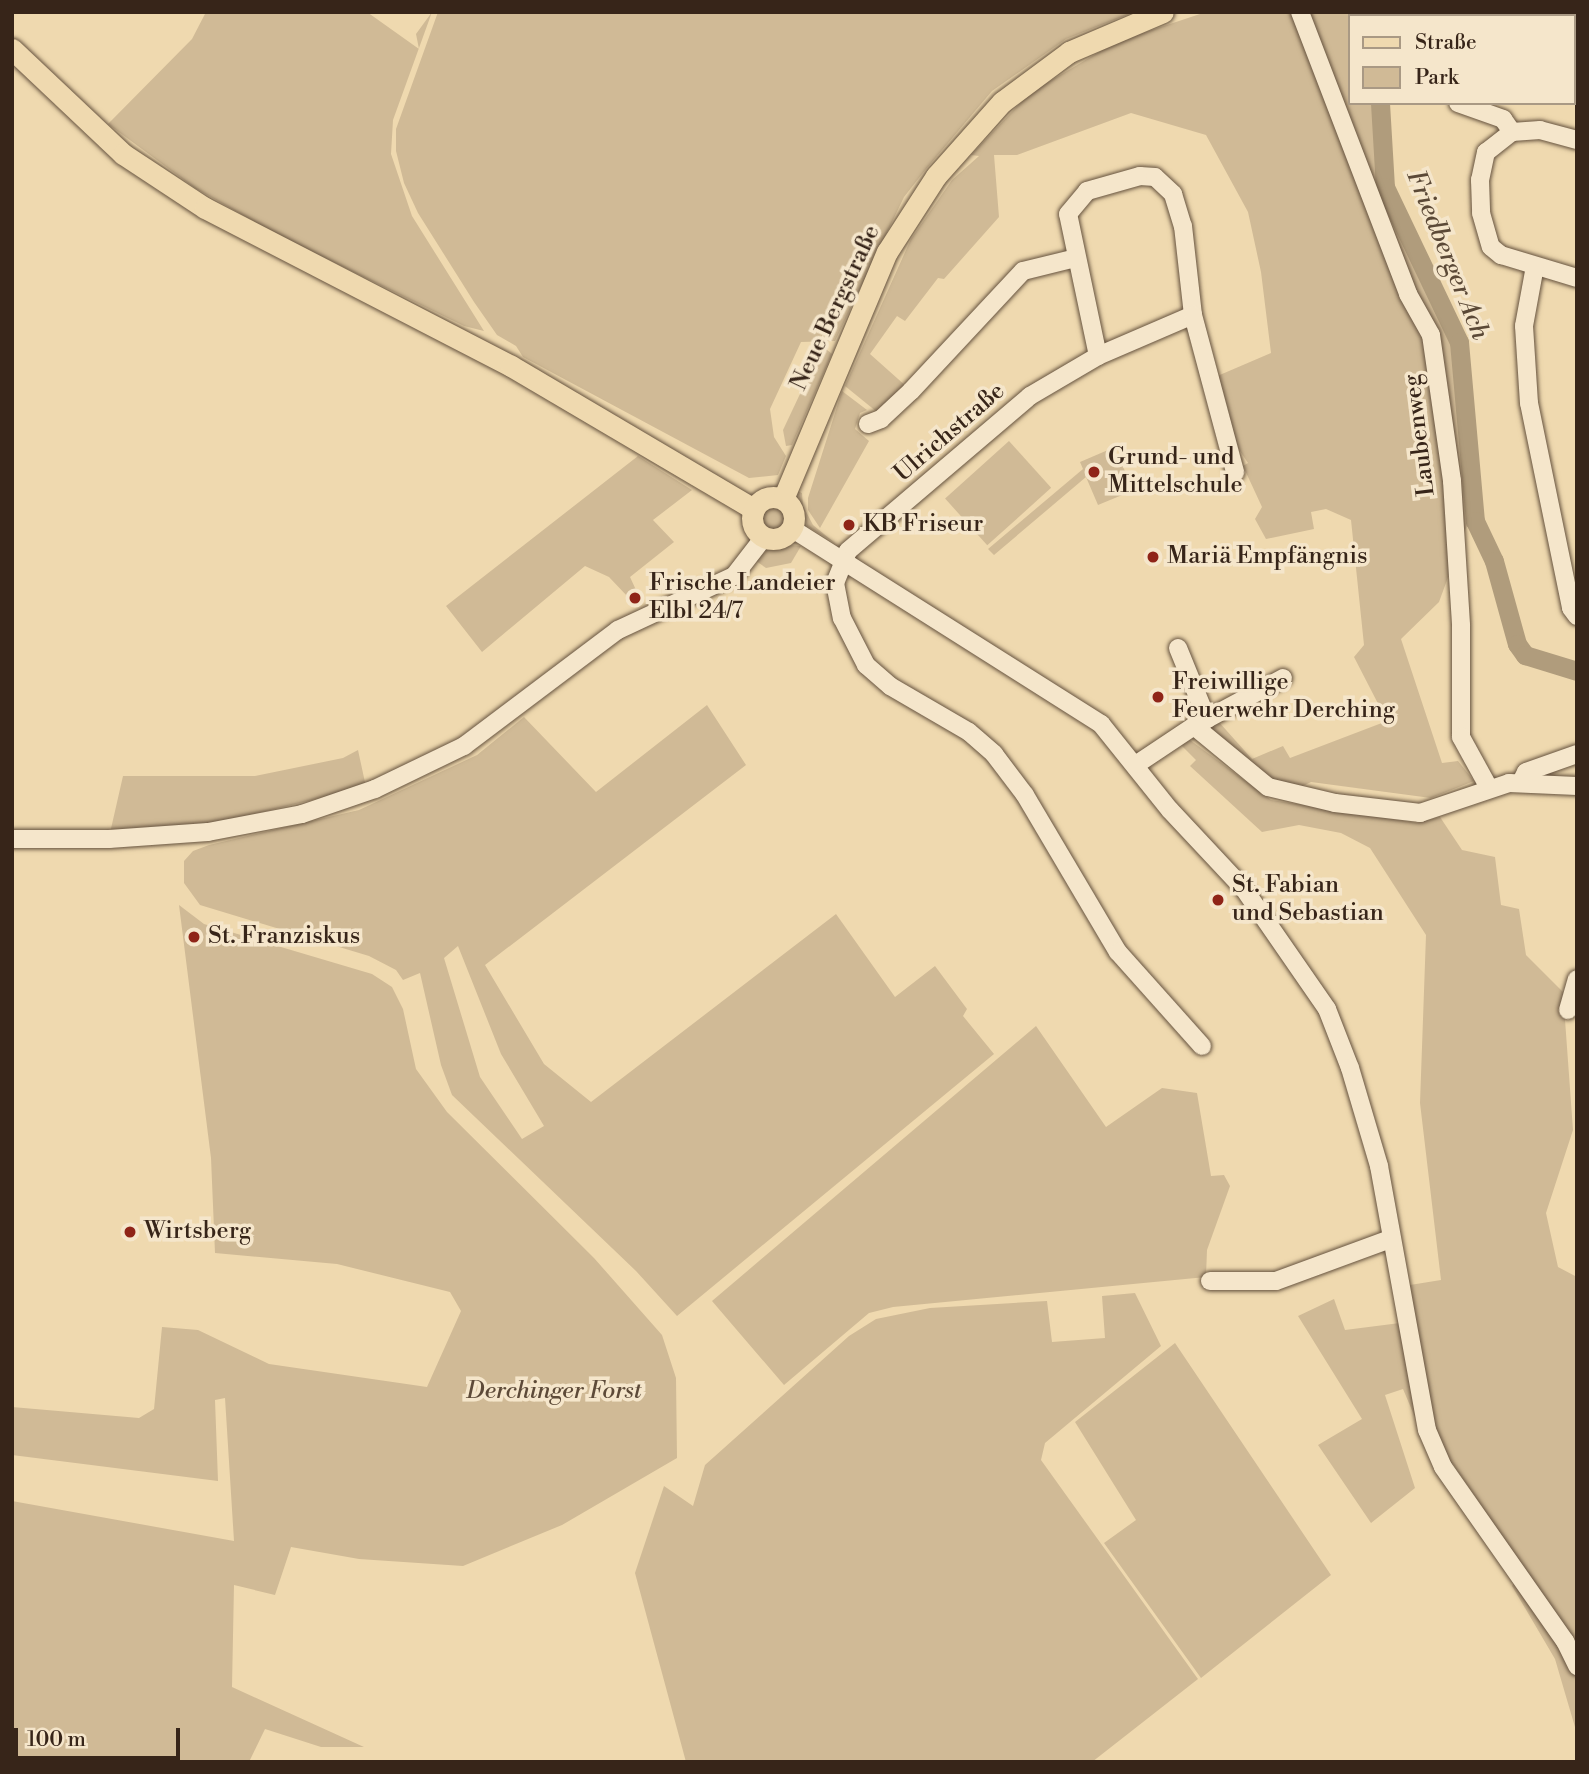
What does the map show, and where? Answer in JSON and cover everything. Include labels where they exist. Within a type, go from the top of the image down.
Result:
[{"type":"main road","name":"Neue Bergstraße","points":[[783,499],[887,251],[936,176],[1002,102],[1069,52],[1163,12]]},
{"type":"main road","points":[[12,49],[123,154],[205,208],[405,308],[754,509]]},
{"type":"main road","points":[[766,498],[783,499],[793,512],[791,528],[779,538],[764,537],[753,524],[754,509],[766,498]]},
{"type":"street","name":"Laubenweg","points":[[1300,12],[1408,294],[1431,335],[1452,481],[1461,626],[1461,737],[1489,788]]},
{"type":"street","points":[[1464,105],[1503,119],[1512,132]]},
{"type":"street","points":[[1577,140],[1540,130],[1512,132],[1493,145],[1483,160],[1481,213],[1491,247],[1535,266],[1577,278]]},
{"type":"street","points":[[1098,356],[1068,214],[1075,201],[1087,191],[1140,176],[1155,177],[1173,194],[1183,226],[1192,315],[1235,472]]},
{"type":"street","points":[[868,424],[881,419],[911,391],[1023,271],[1076,258]]},
{"type":"street","points":[[1535,266],[1524,326],[1529,402],[1571,608],[1577,616]]},
{"type":"street","name":"Ulrichstraße","points":[[843,559],[1030,396],[1098,356],[1192,315]]},
{"type":"street","points":[[791,528],[976,647],[1086,712],[1137,764],[1170,810],[1244,889],[1326,1009],[1364,1107],[1427,1430],[1443,1467],[1565,1641],[1577,1666]]},
{"type":"street","points":[[12,839],[109,839],[208,832],[302,814],[375,789],[464,746],[618,629],[734,576],[764,537]]},
{"type":"street","points":[[843,559],[835,583],[836,600],[866,666],[890,686],[985,744],[1025,795],[1118,952],[1202,1046]]},
{"type":"street","points":[[1178,648],[1200,723],[1246,773],[1290,795],[1419,813],[1489,788],[1521,782],[1577,786]]},
{"type":"street","points":[[1137,764],[1200,723],[1283,678]]},
{"type":"street","points":[[1521,782],[1526,772],[1577,754]]},
{"type":"street","points":[[1568,1010],[1577,979]]},
{"type":"street","points":[[1210,1281],[1276,1281],[1390,1239]]},
{"type":"green space","points":[[206,12],[367,12],[419,49],[393,120],[391,154],[412,216],[484,331],[464,326],[278,235],[195,188],[108,124],[192,39]]},
{"type":"green space","points":[[432,12],[419,48],[416,34]]},
{"type":"green space","points":[[438,12],[1134,12],[1066,39],[992,91],[926,169],[904,197],[835,341],[801,342],[770,409],[774,437],[786,456],[778,475],[749,478],[523,357],[516,346],[497,335],[474,302],[418,213],[404,183],[396,151],[396,129]]},
{"type":"green space","points":[[1206,12],[1380,13],[1348,14],[1348,105],[1374,105],[1381,191],[1454,344],[1473,509],[1439,602],[1401,639],[1442,763],[1458,761],[1474,781],[1431,798],[1311,782],[1297,789],[1275,782],[1242,761],[1209,726],[1218,721],[1252,759],[1283,746],[1290,758],[1387,721],[1354,657],[1364,645],[1351,520],[1326,509],[1311,512],[1314,529],[1266,539],[1255,519],[1262,507],[1243,466],[1248,463],[1236,445],[1215,377],[1271,353],[1261,272],[1248,212],[1206,135],[1131,113],[1017,155],[994,155],[999,217],[944,279],[938,278],[905,321],[897,316],[870,354],[907,387],[877,412],[845,386],[911,239],[952,180],[979,156],[971,155],[1030,93],[1116,42]]},
{"type":"green space","points":[[826,349],[832,354],[792,445],[786,446],[783,430],[816,360]]},
{"type":"green space","points":[[842,391],[867,410],[860,413],[855,429],[869,441],[820,528],[808,510],[808,498]]},
{"type":"green space","points":[[1009,441],[1051,488],[987,545],[945,499]]},
{"type":"green space","points":[[1108,450],[1115,466],[1122,465],[1126,473],[1120,478],[1127,493],[1098,505],[1086,477],[994,555],[988,549],[1083,469],[1080,462]]},
{"type":"green space","points":[[638,456],[692,490],[653,520],[674,542],[630,577],[636,590],[628,597],[609,577],[585,566],[482,652],[446,606]]},
{"type":"green space","points":[[797,491],[802,493],[803,506],[813,525],[835,543],[807,526]]},
{"type":"green space","points":[[773,502],[784,507],[789,518],[784,529],[773,534],[762,529],[757,518],[762,507]]},
{"type":"green space","points":[[801,546],[791,563],[766,568],[756,561],[768,549]]},
{"type":"green space","points":[[707,705],[746,765],[485,965],[544,1064],[591,1102],[836,914],[895,997],[935,966],[967,1009],[963,1016],[994,1054],[677,1316],[636,1271],[452,1095],[441,1065],[420,973],[403,980],[396,970],[369,956],[200,905],[184,883],[184,861],[193,851],[359,810],[477,755],[524,717],[596,792]],"holes":[[[458,946],[501,1054],[544,1126],[522,1139],[480,1077],[444,958]]]},
{"type":"green space","points":[[1190,740],[1271,800],[1417,823],[1440,817],[1462,850],[1495,857],[1501,905],[1519,909],[1526,955],[1563,992],[1573,1130],[1546,1213],[1558,1267],[1577,1277],[1577,1734],[1555,1659],[1512,1586],[1524,1568],[1453,1464],[1428,1448],[1403,1389],[1385,1395],[1415,1488],[1371,1523],[1318,1445],[1362,1419],[1298,1316],[1334,1299],[1345,1330],[1400,1323],[1413,1310],[1410,1285],[1441,1280],[1420,1103],[1426,935],[1370,848],[1341,833],[1299,825],[1262,832],[1190,766],[1196,760],[1181,745]]},
{"type":"green space","points":[[358,750],[366,787],[209,825],[110,833],[123,776],[255,776],[343,758]]},
{"type":"green space","name":"Derchinger Forst","points":[[179,905],[204,924],[372,974],[392,987],[403,1009],[416,1069],[447,1112],[594,1258],[662,1335],[676,1378],[677,1458],[562,1525],[463,1566],[359,1559],[291,1547],[275,1595],[234,1585],[232,1687],[364,1747],[321,1747],[265,1729],[249,1762],[12,1762],[12,1501],[234,1541],[225,1398],[215,1400],[218,1481],[12,1455],[12,1407],[139,1418],[154,1409],[162,1327],[198,1330],[269,1364],[427,1387],[461,1311],[450,1292],[337,1264],[215,1253],[211,1158]]},
{"type":"green space","points":[[1036,1026],[1106,1127],[1162,1088],[1197,1093],[1211,1176],[1224,1175],[1230,1186],[1207,1250],[1206,1277],[893,1307],[869,1313],[784,1385],[712,1301]]},
{"type":"green space","points":[[1135,1293],[1161,1346],[1045,1443],[1041,1460],[1198,1679],[1092,1762],[686,1762],[635,1573],[664,1486],[693,1506],[705,1465],[849,1336],[876,1319],[930,1308],[1047,1301],[1052,1342],[1105,1338],[1102,1296]]},
{"type":"green space","points":[[1175,1343],[1331,1575],[1201,1678],[1104,1543],[1136,1520],[1075,1422]]},
{"type":"waterway","name":"Friedberger Ach","points":[[1380,105],[1385,187],[1459,342],[1475,521],[1494,561],[1517,644],[1525,655],[1577,671]]},
{"type":"place","name":"Grund- und Mittelschule","points":[[1094,472]]},
{"type":"place","name":"KB Friseur","points":[[849,525]]},
{"type":"place","name":"Mariä Empfängnis","points":[[1153,557]]},
{"type":"place","name":"Frische Landeier Elbl 24/7","points":[[635,598]]},
{"type":"place","name":"Freiwillige Feuerwehr Derching","points":[[1158,697]]},
{"type":"place","name":"St. Fabian und Sebastian","points":[[1218,900]]},
{"type":"place","name":"St. Franziskus","points":[[194,937]]},
{"type":"place","name":"Wirtsberg","points":[[130,1232]]}]
